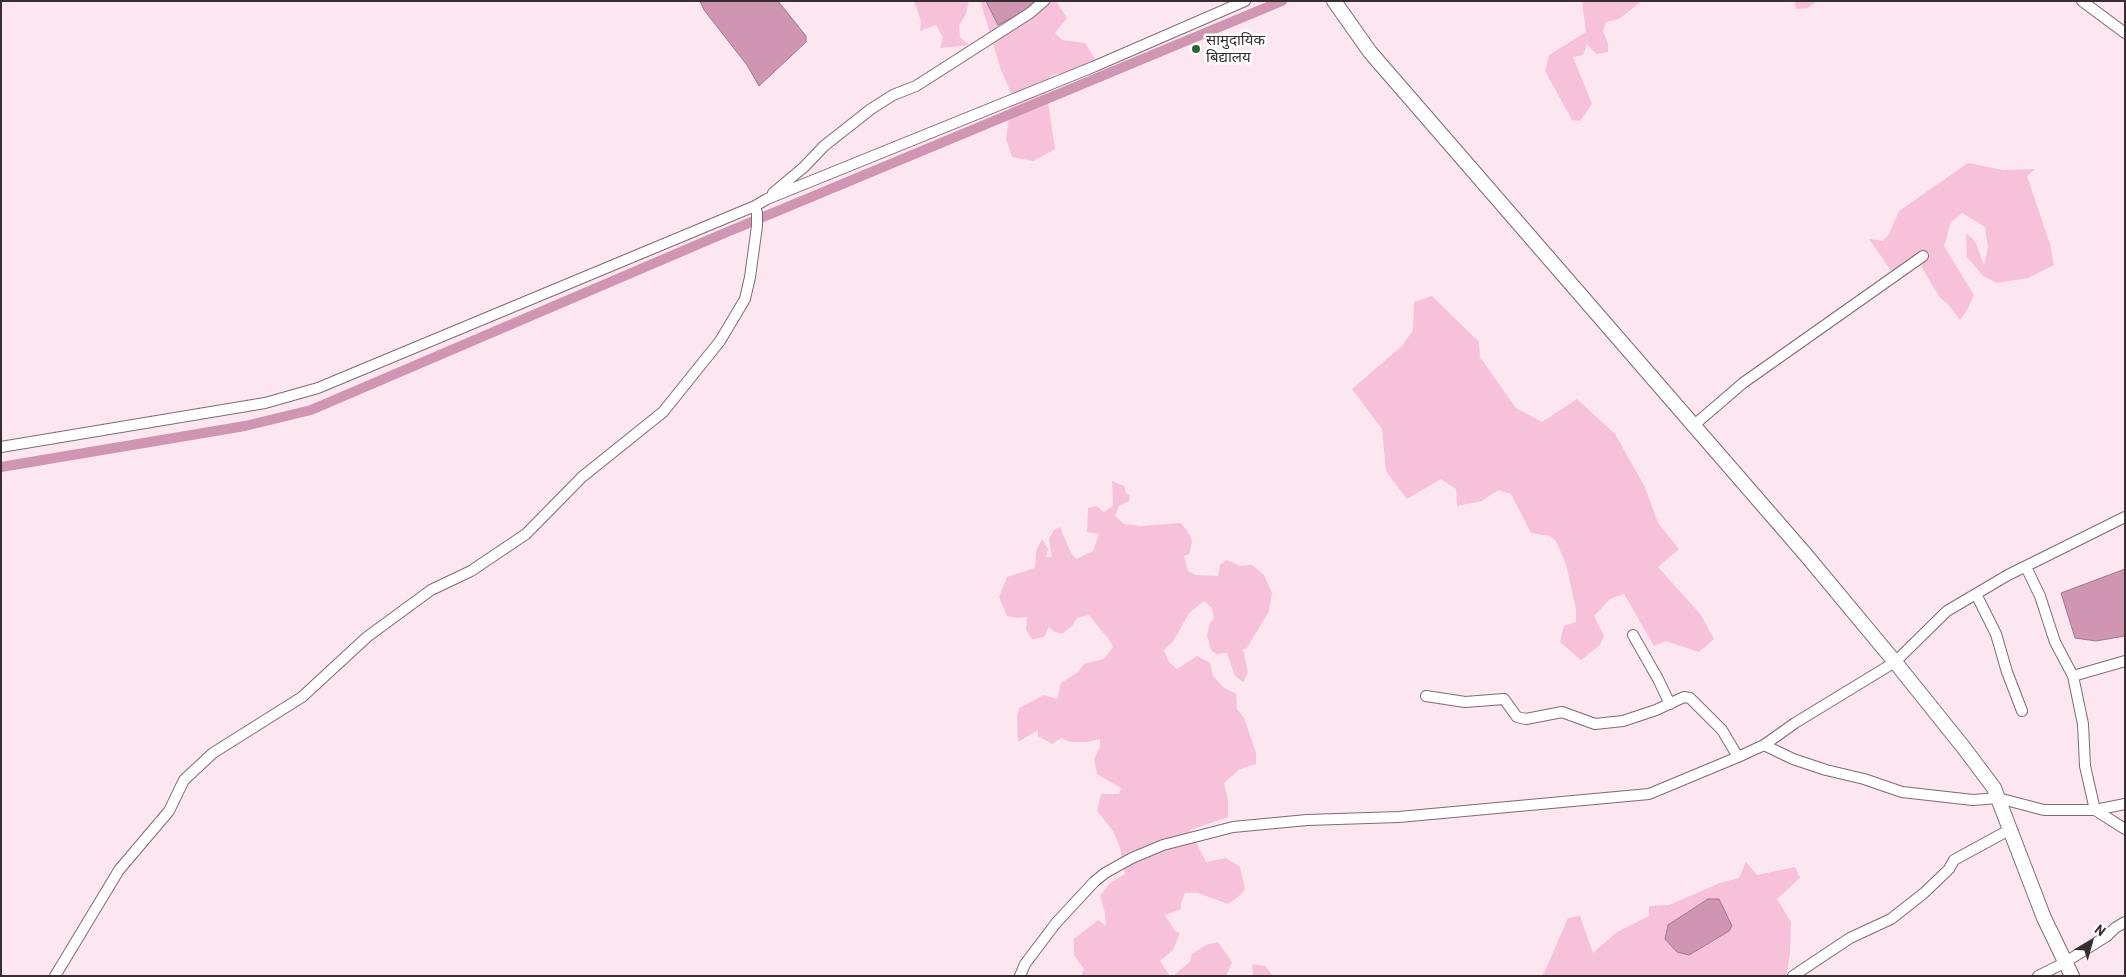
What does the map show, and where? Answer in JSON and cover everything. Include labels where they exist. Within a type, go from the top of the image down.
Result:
[{"type":"main road","points":[[1334,1],[1370,52],[1896,662],[1970,756],[1994,788],[2044,918],[2064,963],[2072,976]]},
{"type":"street","points":[[1,447],[265,403],[299,394],[400,355],[756,210],[766,199],[804,167],[824,146],[871,109],[893,95],[916,86],[1030,13],[1044,1]]},
{"type":"street","points":[[766,199],[1093,67],[1244,1]]},
{"type":"street","points":[[2082,1],[2125,33]]},
{"type":"street","points":[[55,976],[119,870],[169,811],[184,780],[213,753],[302,697],[367,637],[431,590],[471,571],[526,534],[582,477],[663,412],[720,341],[745,299],[757,226],[756,210]]},
{"type":"street","points":[[1693,426],[1743,383],[1923,256]]},
{"type":"street","points":[[1020,976],[1025,964],[1056,923],[1094,882],[1105,873],[1132,858],[1163,845],[1233,827],[1307,820],[1399,817],[1648,794],[1738,757],[1764,745],[1896,662],[1947,611],[2026,566],[2125,517]]},
{"type":"street","points":[[2026,566],[2040,596],[2055,642],[2073,676],[2083,724],[2085,766],[2095,810],[2125,829]]},
{"type":"street","points":[[1976,594],[1996,634],[2007,672],[2022,711]]},
{"type":"street","points":[[1633,635],[1670,704]]},
{"type":"street","points":[[2073,676],[2125,661]]},
{"type":"street","points":[[1426,696],[1465,702],[1504,699],[1517,717],[1526,719],[1562,712],[1595,724],[1622,721],[1684,697],[1690,698],[1722,730],[1738,757]]},
{"type":"street","points":[[1764,745],[1793,759],[1826,770],[1864,778],[1902,792],[1972,800],[1998,798],[2044,810],[2095,810],[2125,804]]},
{"type":"street","points":[[1793,976],[1850,938],[1891,919],[1924,893],[1949,869],[1954,860],[2010,830]]},
{"type":"street","points":[[2038,976],[2064,963],[2125,922]]},
{"type":"shaded area","points":[[700,1],[778,1],[806,36],[806,42],[759,86],[747,65],[704,10]]},
{"type":"shaded area","points":[[914,1],[969,1],[966,14],[959,25],[960,37],[969,45],[940,48],[943,37],[936,25],[920,31],[921,21]]},
{"type":"shaded area","points":[[977,1],[986,1],[989,5],[1023,12],[1035,1],[1056,1],[1067,18],[1055,33],[1062,40],[1085,43],[1097,62],[1080,70],[1052,75],[1049,78],[1046,89],[1055,149],[1033,161],[1012,157],[1006,139],[1012,95],[1001,70],[981,3]]},
{"type":"shaded area","points":[[986,1],[1035,1],[1023,12],[998,25]]},
{"type":"shaded area","points":[[1582,1],[1642,1],[1619,19],[1606,22],[1603,31],[1608,44],[1608,52],[1596,54],[1587,44],[1583,55],[1573,57],[1592,104],[1580,121],[1572,120],[1545,71],[1549,55],[1586,32]]},
{"type":"shaded area","points":[[1794,1],[1817,1],[1808,8],[1796,9]]},
{"type":"shaded area","points":[[1968,163],[2003,170],[2035,169],[2027,176],[2050,244],[2054,265],[2028,278],[1997,283],[1983,276],[1967,257],[1966,233],[1975,241],[1984,265],[1988,247],[1985,227],[1962,213],[1951,222],[1944,246],[1974,295],[1960,320],[1948,304],[1940,298],[1921,266],[1927,259],[1923,253],[1892,272],[1869,239],[1883,241],[1889,234],[1899,211]]},
{"type":"shaded area","points":[[1432,296],[1479,342],[1480,357],[1516,408],[1542,422],[1577,399],[1615,434],[1645,487],[1658,523],[1679,549],[1658,567],[1701,615],[1714,639],[1699,652],[1666,641],[1654,646],[1624,594],[1610,599],[1594,616],[1604,636],[1600,645],[1581,660],[1560,642],[1564,626],[1576,622],[1576,609],[1566,564],[1556,541],[1550,536],[1531,533],[1511,494],[1498,490],[1482,501],[1457,506],[1456,489],[1441,479],[1407,499],[1386,471],[1382,429],[1352,389],[1402,346],[1413,330],[1414,302]]},
{"type":"shaded area","points":[[1112,481],[1124,486],[1126,493],[1130,496],[1129,501],[1119,506],[1115,516],[1124,524],[1141,526],[1181,523],[1190,535],[1192,542],[1189,554],[1184,556],[1188,571],[1196,575],[1218,576],[1220,565],[1227,560],[1240,566],[1252,565],[1264,575],[1272,593],[1269,611],[1247,648],[1243,649],[1248,673],[1243,682],[1235,676],[1227,653],[1216,654],[1211,650],[1207,635],[1210,623],[1214,618],[1212,608],[1204,601],[1189,613],[1174,640],[1164,650],[1169,662],[1177,669],[1197,656],[1210,663],[1213,676],[1223,687],[1236,694],[1237,709],[1244,718],[1256,753],[1256,764],[1240,769],[1224,783],[1228,801],[1228,817],[1190,830],[1206,862],[1226,858],[1240,867],[1245,889],[1228,904],[1198,893],[1185,893],[1181,909],[1165,915],[1175,931],[1180,933],[1173,950],[1160,961],[1170,976],[1081,976],[1084,969],[1074,955],[1074,939],[1098,920],[1106,926],[1105,913],[1100,896],[1110,883],[1125,874],[1120,847],[1113,831],[1097,811],[1101,794],[1119,794],[1121,788],[1097,774],[1094,759],[1100,747],[1100,739],[1088,742],[1070,742],[1061,738],[1052,744],[1038,736],[1038,730],[1018,742],[1017,717],[1019,708],[1044,695],[1057,699],[1061,683],[1078,672],[1084,664],[1104,659],[1113,647],[1089,615],[1077,618],[1072,626],[1062,634],[1053,631],[1049,627],[1044,637],[1032,639],[1026,630],[1027,617],[1007,616],[999,597],[1007,577],[1035,568],[1036,551],[1042,539],[1048,549],[1046,557],[1052,557],[1049,539],[1054,530],[1060,527],[1070,551],[1076,559],[1093,551],[1099,534],[1087,532],[1088,508],[1097,506],[1104,512],[1113,506]]},
{"type":"shaded area","points":[[2125,569],[2125,636],[2096,641],[2075,638],[2061,593]]},
{"type":"shaded area","points":[[1746,862],[1757,875],[1795,867],[1800,878],[1777,899],[1791,922],[1787,972],[1789,976],[1541,976],[1568,918],[1580,916],[1593,953],[1617,932],[1649,916],[1649,906],[1669,905],[1720,883],[1739,878]]},
{"type":"shaded area","points":[[1708,899],[1719,899],[1732,926],[1729,931],[1689,955],[1677,952],[1665,939],[1668,925]]},
{"type":"shaded area","points":[[1218,942],[1232,962],[1226,976],[1173,976],[1190,962],[1192,954],[1206,945]]},
{"type":"shaded area","points":[[1252,964],[1265,966],[1273,976],[1253,976]]},
{"type":"waterway","points":[[1,467],[245,426],[311,410],[720,235],[1282,1]]},
{"type":"place","name":"सामुदायिक बिद्यालय","points":[[1196,49]]}]
